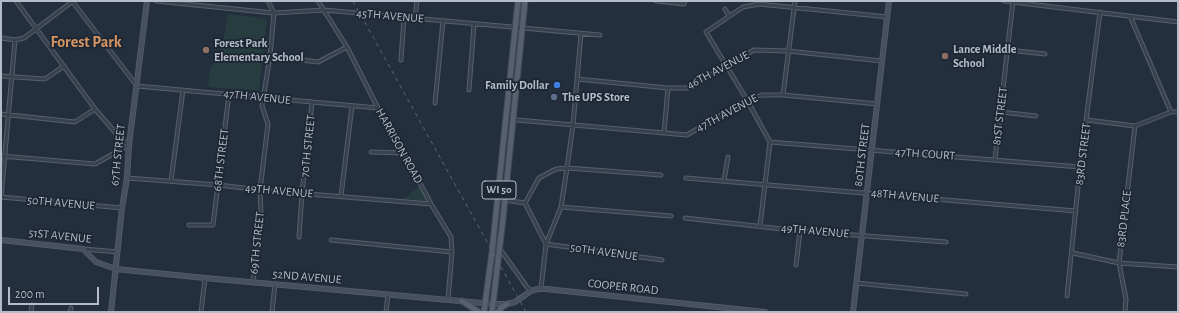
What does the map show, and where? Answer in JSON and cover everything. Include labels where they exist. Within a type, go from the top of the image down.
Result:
[{"type":"main road","name":"WI 50","points":[[484,312],[498,199],[518,1]]},
{"type":"main road","name":"WI 50","points":[[492,312],[500,249],[525,1]]},
{"type":"main road","points":[[491,260],[493,274],[491,298],[493,304]]},
{"type":"main road","points":[[462,301],[479,312]]},
{"type":"main road","points":[[486,303],[489,307],[488,312]]},
{"type":"main road","points":[[498,312],[507,304]]},
{"type":"street","points":[[3,156],[95,164],[129,145],[95,109],[16,1]]},
{"type":"street","points":[[1,38],[15,40],[24,38],[72,1],[137,86]]},
{"type":"street","name":"67TH STREET","points":[[111,312],[122,208],[127,178],[129,145],[147,1]]},
{"type":"street","name":"45TH AVENUE","points":[[156,1],[191,3],[274,13],[324,10],[600,36]]},
{"type":"street","points":[[268,1],[274,13]]},
{"type":"street","name":"HARRISON ROAD","points":[[318,1],[346,47],[431,204],[451,237],[452,252],[448,299]]},
{"type":"street","points":[[415,18],[417,1]]},
{"type":"street","points":[[656,1],[685,2]]},
{"type":"street","points":[[783,95],[795,1]]},
{"type":"street","name":"80TH STREET","points":[[854,312],[856,283],[863,235],[889,1]]},
{"type":"street","points":[[1004,1],[1178,22]]},
{"type":"street","name":"81ST STREET","points":[[995,159],[1013,2]]},
{"type":"street","points":[[760,226],[770,142],[747,100],[706,32],[743,7],[759,4],[888,17]]},
{"type":"street","points":[[725,9],[729,16]]},
{"type":"street","name":"83RD STREET","points":[[1067,296],[1073,253],[1080,167],[1100,12]]},
{"type":"street","name":"69TH STREET","points":[[253,282],[261,214],[260,190],[268,124],[262,106],[270,56],[274,13]]},
{"type":"street","points":[[1130,16],[1171,112]]},
{"type":"street","points":[[401,60],[404,17]]},
{"type":"street","points":[[435,103],[443,21]]},
{"type":"street","points":[[469,90],[474,24]]},
{"type":"street","points":[[541,288],[546,244],[561,206],[567,168],[573,125],[581,34]]},
{"type":"street","points":[[1,198],[3,156],[9,115],[15,40]]},
{"type":"street","points":[[270,56],[318,62],[346,47]]},
{"type":"street","name":"46TH AVENUE","points":[[577,79],[668,88],[688,88],[754,50],[788,51],[882,61]]},
{"type":"street","points":[[1008,50],[1045,54]]},
{"type":"street","points":[[1,76],[45,79],[64,66]]},
{"type":"street","name":"47TH AVENUE","points":[[137,86],[378,108]]},
{"type":"street","points":[[664,133],[668,88]]},
{"type":"street","points":[[171,181],[183,90]]},
{"type":"street","name":"68TH STREET","points":[[190,226],[213,225],[229,94]]},
{"type":"street","name":"47TH AVENUE","points":[[506,119],[687,135],[747,100],[762,95],[783,95],[878,104]]},
{"type":"street","name":"70TH STREET","points":[[299,237],[302,193],[312,103]]},
{"type":"street","points":[[341,196],[352,106]]},
{"type":"street","points":[[1,114],[76,122],[95,109]]},
{"type":"street","points":[[1001,112],[1036,116]]},
{"type":"street","points":[[1087,120],[1135,126],[1171,112],[1178,112]]},
{"type":"street","name":"83RD PLACE","points":[[1125,312],[1126,299],[1119,263],[1135,126]]},
{"type":"street","name":"47TH COURT","points":[[770,142],[1080,167]]},
{"type":"street","points":[[371,152],[404,153]]},
{"type":"street","points":[[724,180],[728,157]]},
{"type":"street","points":[[525,203],[539,178],[556,169],[567,168],[661,175]]},
{"type":"street","name":"49TH AVENUE","points":[[127,178],[431,204]]},
{"type":"street","name":"48TH AVENUE","points":[[686,178],[1076,210]]},
{"type":"street","name":"50TH AVENUE","points":[[1,198],[122,208]]},
{"type":"street","points":[[498,199],[525,203]]},
{"type":"street","points":[[525,203],[546,244]]},
{"type":"street","points":[[561,206],[671,216]]},
{"type":"street","name":"49TH AVENUE","points":[[685,218],[800,231],[946,242]]},
{"type":"street","points":[[796,265],[800,231]]},
{"type":"street","name":"51ST AVENUE","points":[[1,240],[118,252]]},
{"type":"street","points":[[331,240],[452,252]]},
{"type":"street","name":"50TH AVENUE","points":[[546,244],[662,260]]},
{"type":"street","name":"52ND AVENUE","points":[[83,249],[96,262],[116,269],[205,278],[493,304],[507,304],[519,300],[531,291]]},
{"type":"street","points":[[500,249],[531,291]]},
{"type":"street","points":[[1073,253],[1119,263],[1178,268]]},
{"type":"street","points":[[200,312],[205,278]]},
{"type":"street","points":[[856,283],[966,294]]},
{"type":"street","points":[[272,312],[275,284]]},
{"type":"street","name":"COOPER ROAD","points":[[531,291],[541,288],[765,312]]},
{"type":"street","points":[[386,312],[388,294]]},
{"type":"street","points":[[31,312],[32,305]]},
{"type":"green space","points":[[228,14],[267,19],[259,91],[208,87],[210,69],[218,58],[224,38]]},
{"type":"green space","points":[[420,186],[427,201],[403,199]]},
{"type":"railway","points":[[353,1],[526,312]]},
{"type":"place","name":"Forest Park Elementary School","points":[[206,50]]},
{"type":"place","name":"Lance Middle School","points":[[945,56]]},
{"type":"place","name":"Family Dollar","points":[[557,85]]},
{"type":"place","name":"The UPS Store","points":[[554,97]]},
{"type":"district","name":"Forest Park","points":[[86,42]]}]
